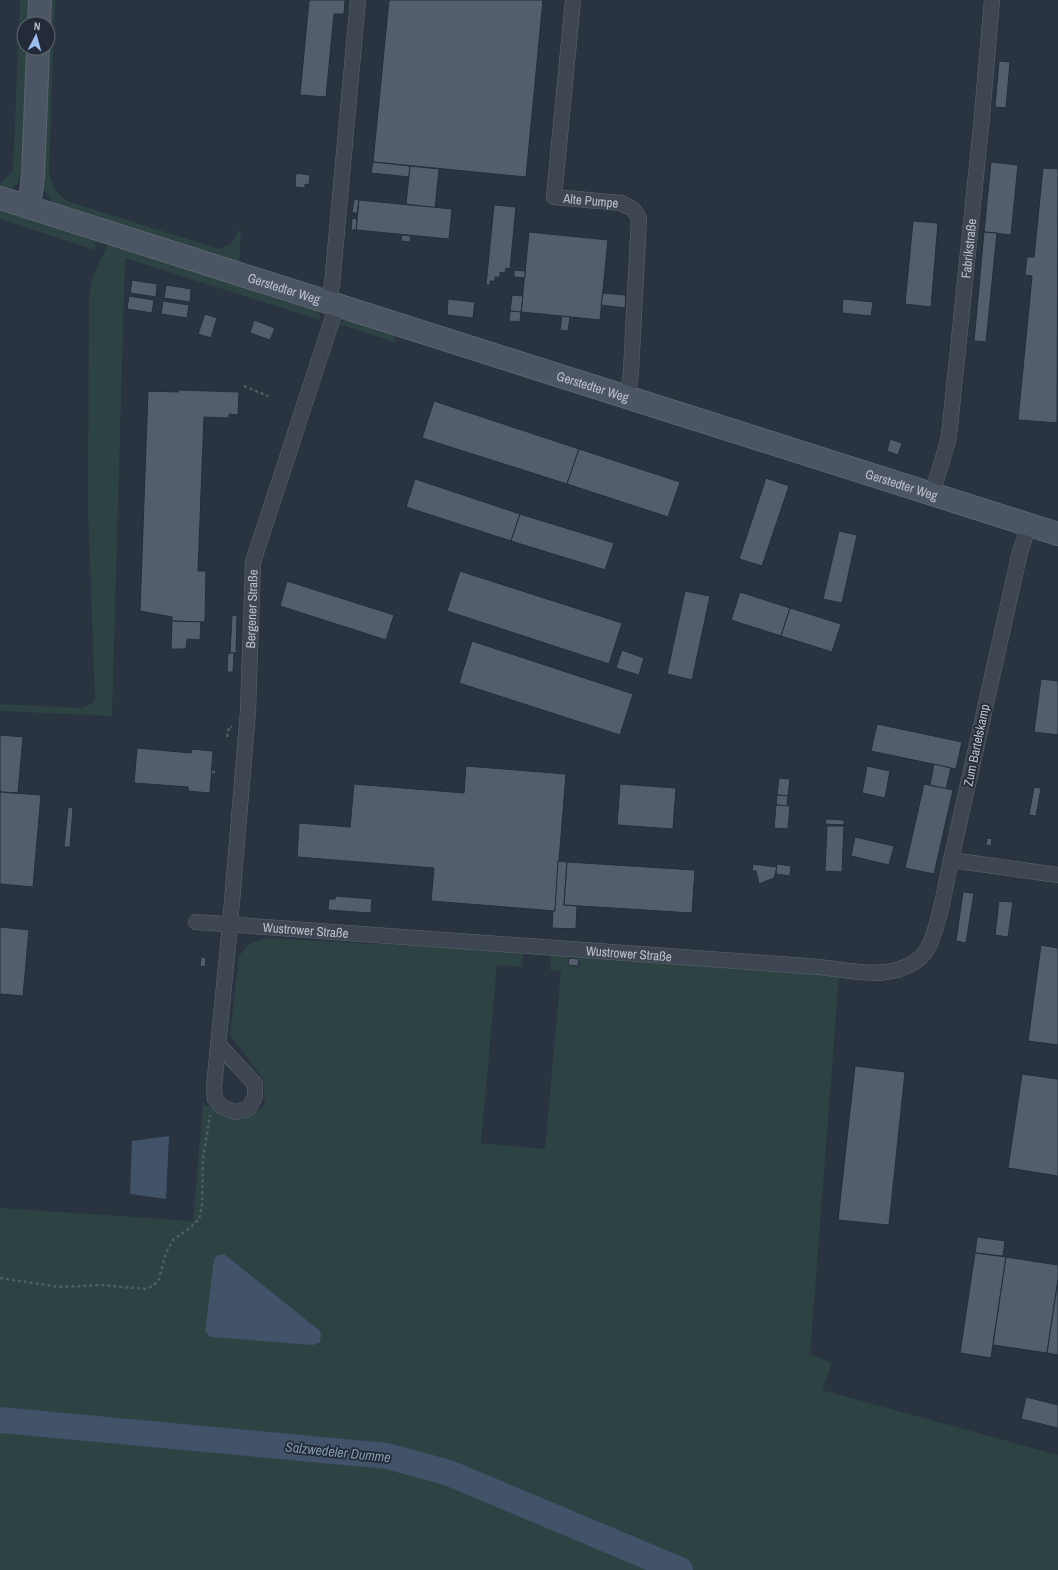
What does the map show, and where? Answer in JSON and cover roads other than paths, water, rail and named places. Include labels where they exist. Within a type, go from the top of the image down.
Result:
[{"type":"street","points":[[39,16],[40,0]]},
{"type":"street","points":[[332,304],[332,285],[358,0]]},
{"type":"street","name":"Alte Pumpe","points":[[573,0],[554,197],[621,202],[633,209],[639,218],[631,372],[625,397]]},
{"type":"street","name":"Fabrikstraße","points":[[932,494],[948,441],[950,426],[981,127],[992,0]]},
{"type":"street","points":[[26,206],[31,193],[33,176],[38,56]]},
{"type":"street","name":"Gerstedter Weg","points":[[0,198],[1058,534]]},
{"type":"street","name":"Bergener Straße","points":[[218,1044],[248,711],[253,562],[332,304]]},
{"type":"street","name":"Zum Bartelskamp","points":[[951,860],[1020,552],[1029,525]]},
{"type":"street","points":[[951,860],[1058,875]]},
{"type":"street","name":"Wustrower Straße","points":[[196,922],[886,972],[910,965],[919,959],[926,951],[937,922],[951,860]]},
{"type":"water","points":[[169,1136],[166,1199],[130,1194],[132,1141]]},
{"type":"water","points":[[224,1254],[320,1331],[320,1342],[313,1345],[210,1337],[205,1331],[214,1259],[218,1255]]},
{"type":"waterway","name":"Salzwedeler Dumme","points":[[0,1420],[387,1456],[449,1473],[680,1570]]}]
